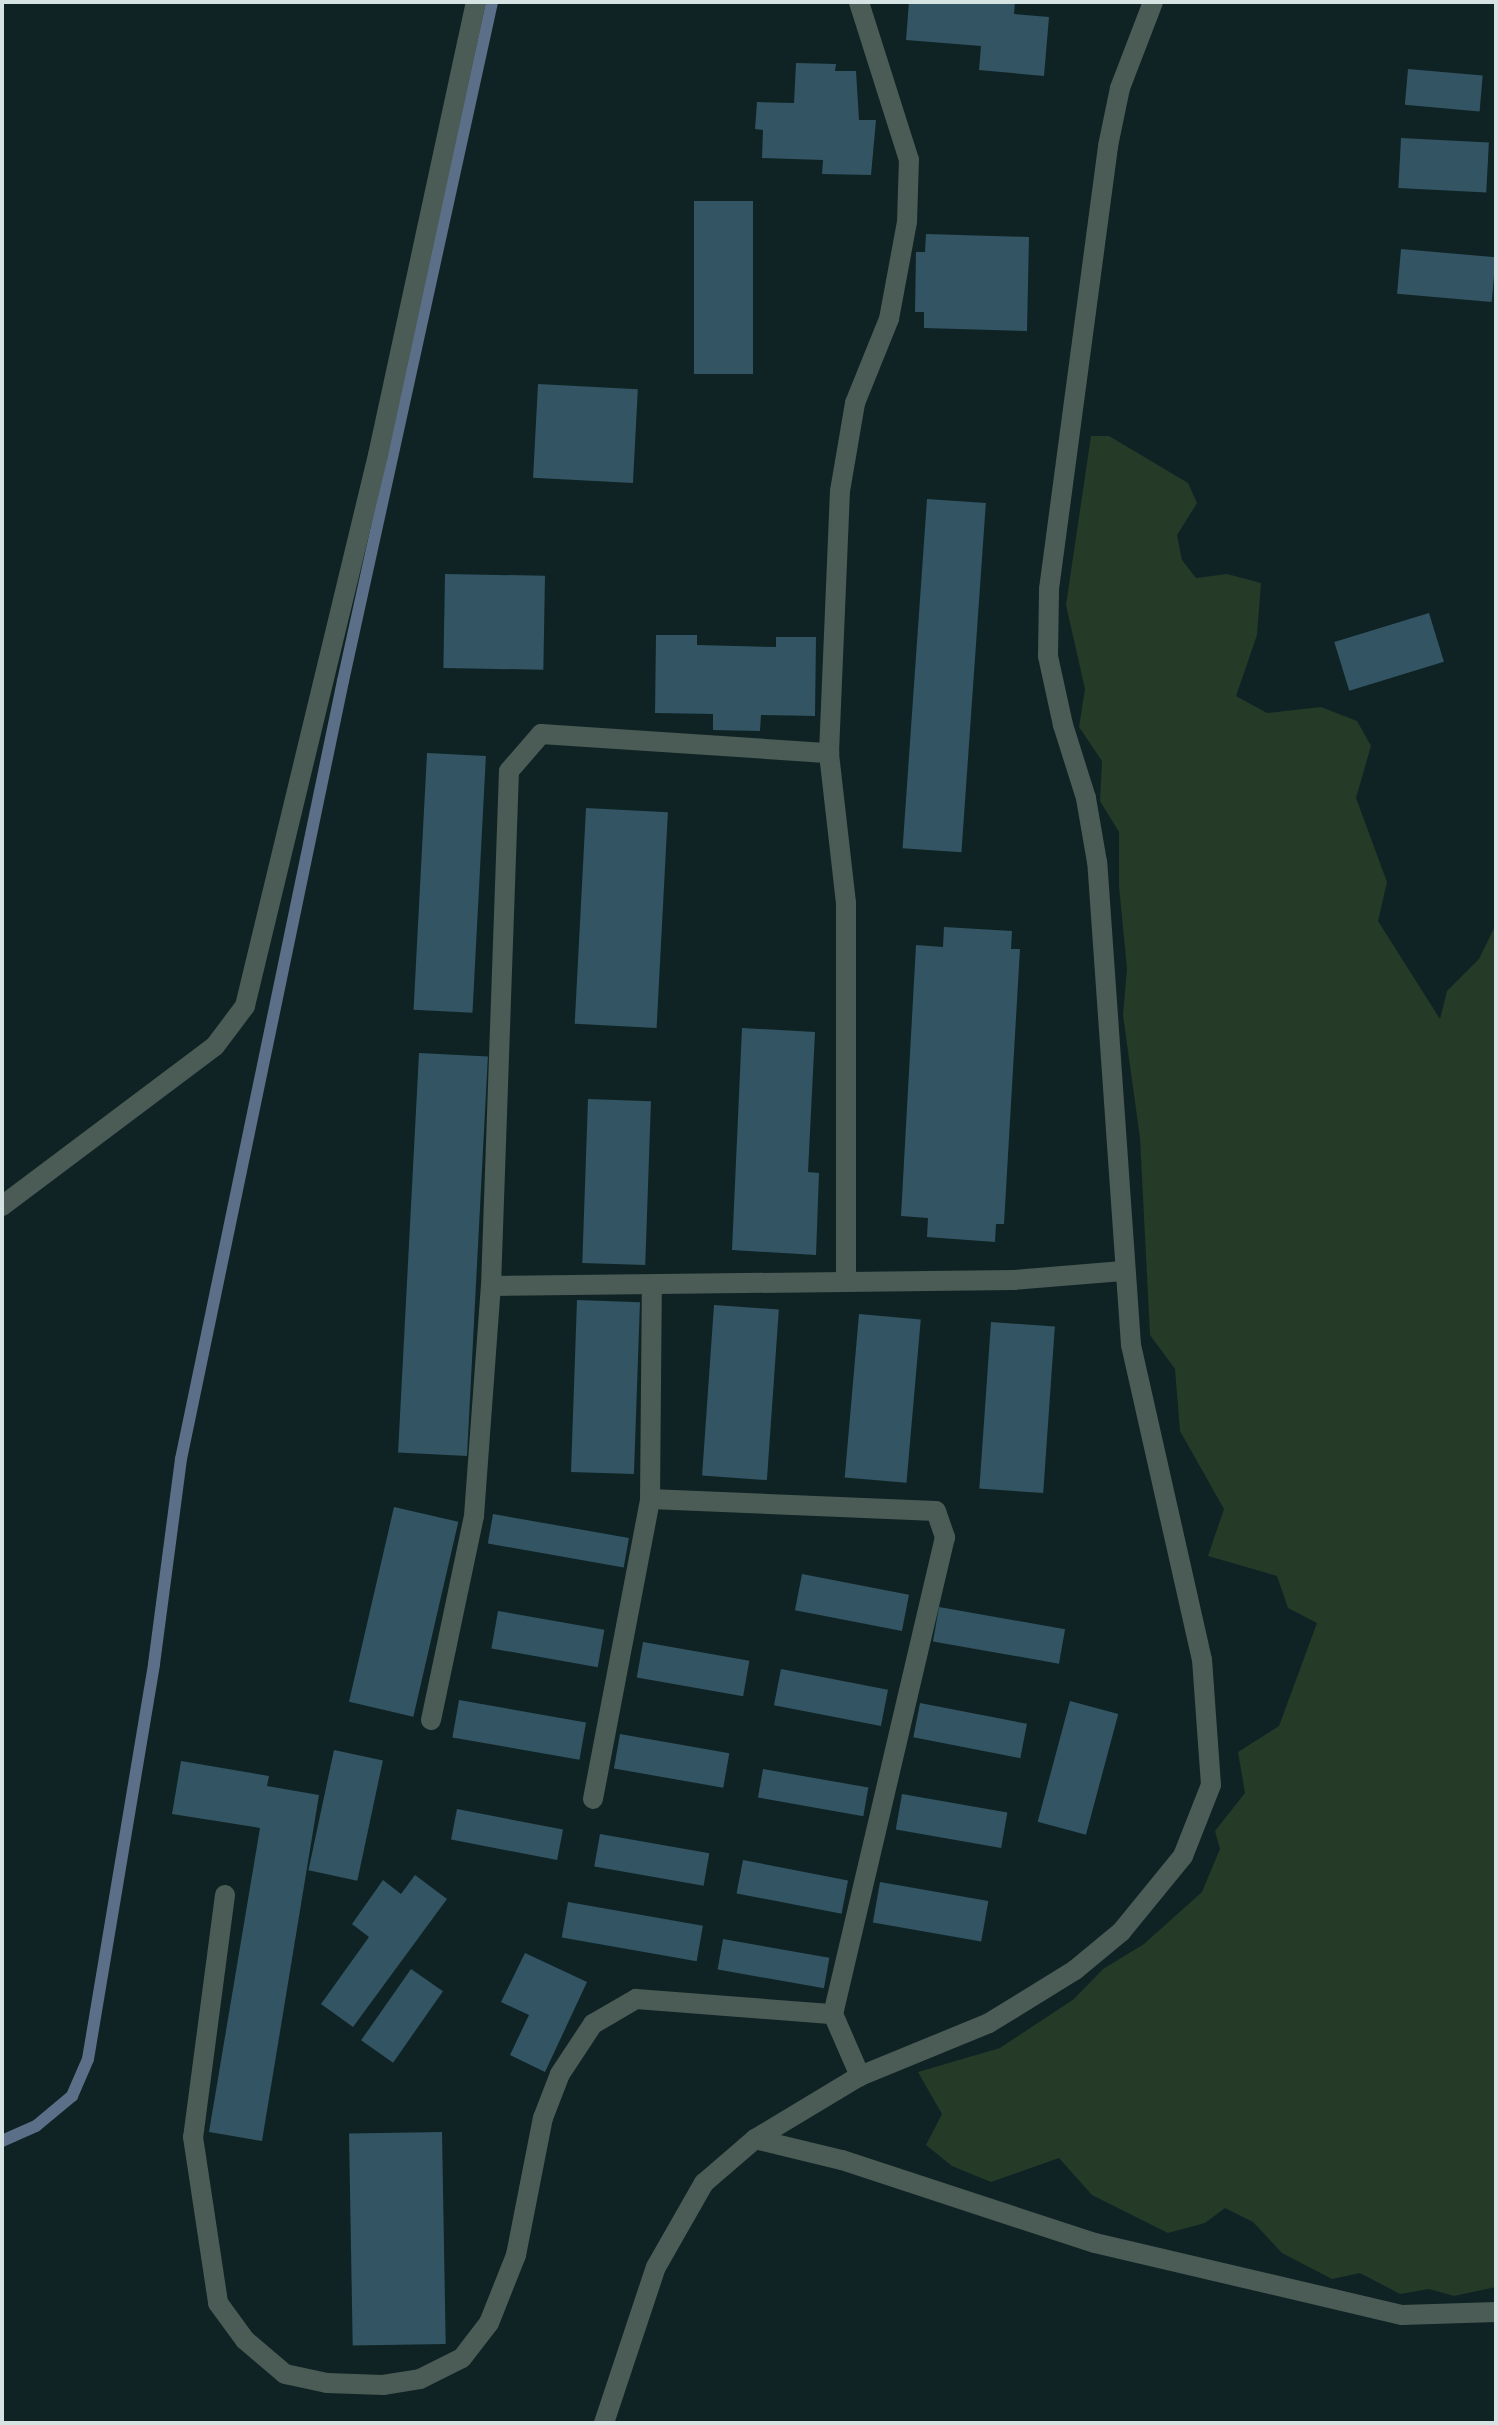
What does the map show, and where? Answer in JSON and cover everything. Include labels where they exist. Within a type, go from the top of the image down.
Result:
[{"type":"street","points":[[2,1206],[215,1046],[245,1006],[378,455],[476,2]]},
{"type":"street","points":[[846,1281],[846,903],[829,753],[840,491],[855,403],[889,319],[907,222],[909,160],[859,2]]},
{"type":"street","points":[[604,2423],[656,2267],[704,2183],[755,2139],[860,2076],[989,2023],[1075,1970],[1121,1932],[1183,1856],[1211,1785],[1202,1660],[1131,1345],[1123,1271],[1097,862],[1086,798],[1063,725],[1048,656],[1049,589],[1108,146],[1120,88],[1153,2]]},
{"type":"street","points":[[431,1720],[474,1516],[491,1286],[509,771],[541,734],[829,753]]},
{"type":"street","points":[[491,1286],[1014,1280],[1123,1271]]},
{"type":"street","points":[[593,1799],[650,1499],[652,1285]]},
{"type":"street","points":[[650,1499],[936,1511],[941,1524],[945,1537],[833,2014],[860,2076]]},
{"type":"street","points":[[225,1895],[193,2137],[218,2303],[245,2340],[285,2374],[313,2380],[383,2385],[420,2379],[462,2358],[489,2323],[516,2255],[543,2118],[560,2074],[593,2024],[636,1999],[833,2014]]},
{"type":"street","points":[[755,2139],[842,2160],[1095,2243],[1402,2315],[1496,2312]]},
{"type":"green space","points":[[1091,436],[1109,436],[1188,483],[1197,503],[1177,535],[1182,560],[1196,578],[1227,574],[1261,583],[1257,635],[1236,696],[1267,713],[1321,707],[1357,721],[1371,746],[1356,798],[1387,882],[1378,921],[1440,1019],[1447,991],[1479,959],[1496,924],[1496,2287],[1454,2296],[1429,2289],[1400,2294],[1360,2273],[1332,2279],[1282,2253],[1253,2222],[1225,2208],[1205,2223],[1168,2233],[1092,2195],[1059,2158],[991,2182],[952,2166],[926,2145],[942,2114],[918,2072],[1000,2048],[1074,1999],[1103,1969],[1144,1944],[1202,1892],[1220,1849],[1215,1831],[1245,1793],[1238,1752],[1279,1726],[1317,1623],[1288,1608],[1277,1576],[1208,1556],[1224,1509],[1180,1431],[1175,1369],[1150,1335],[1140,1138],[1123,1015],[1127,969],[1119,886],[1119,832],[1100,801],[1102,761],[1079,727],[1085,689],[1066,605]]},
{"type":"building","points":[[909,2],[1015,2],[1014,14],[1049,17],[1044,76],[979,70],[981,46],[906,40]]},
{"type":"building","points":[[796,63],[836,64],[835,71],[856,71],[859,120],[876,120],[871,175],[822,174],[823,160],[762,158],[763,130],[755,129],[757,102],[794,103]]},
{"type":"building","points":[[1408,69],[1483,76],[1480,111],[1405,105]]},
{"type":"building","points":[[1401,138],[1489,143],[1486,193],[1398,188]]},
{"type":"building","points":[[694,201],[753,201],[753,374],[694,374]]},
{"type":"building","points":[[926,234],[1029,237],[1027,331],[924,328],[924,312],[915,312],[916,252],[925,252]]},
{"type":"building","points":[[1401,249],[1496,257],[1492,302],[1397,294]]},
{"type":"building","points":[[538,384],[638,389],[633,483],[533,478]]},
{"type":"building","points":[[927,499],[986,503],[961,852],[903,848]]},
{"type":"building","points":[[445,574],[545,576],[543,670],[443,668]]},
{"type":"building","points":[[1429,613],[1444,662],[1349,691],[1334,642]]},
{"type":"building","points":[[656,635],[697,635],[697,645],[776,647],[776,637],[816,637],[815,716],[761,715],[760,731],[713,730],[713,714],[655,713]]},
{"type":"building","points":[[427,753],[486,756],[472,1013],[414,1010]]},
{"type":"building","points":[[586,808],[668,812],[657,1028],[575,1024]]},
{"type":"building","points":[[944,927],[1012,931],[1011,949],[1020,949],[1004,1224],[996,1224],[995,1242],[927,1237],[928,1218],[901,1216],[916,945],[943,947]]},
{"type":"building","points":[[742,1028],[815,1032],[808,1172],[819,1173],[816,1255],[732,1250]]},
{"type":"building","points":[[419,1053],[488,1057],[467,1456],[398,1452]]},
{"type":"building","points":[[588,1099],[651,1101],[645,1265],[582,1263]]},
{"type":"building","points":[[577,1300],[640,1302],[634,1474],[571,1472]]},
{"type":"building","points":[[714,1305],[779,1310],[767,1480],[702,1476]]},
{"type":"building","points":[[859,1314],[921,1319],[906,1483],[845,1477]]},
{"type":"building","points":[[991,1322],[1055,1326],[1043,1493],[979,1489]]},
{"type":"building","points":[[394,1507],[458,1522],[413,1717],[349,1702]]},
{"type":"building","points":[[493,1514],[629,1538],[624,1568],[488,1544]]},
{"type":"building","points":[[802,1574],[909,1595],[902,1631],[795,1610]]},
{"type":"building","points":[[939,1607],[1065,1629],[1059,1664],[933,1641]]},
{"type":"building","points":[[498,1611],[604,1630],[598,1667],[491,1648]]},
{"type":"building","points":[[643,1642],[749,1661],[743,1696],[637,1677]]},
{"type":"building","points":[[781,1669],[888,1690],[881,1726],[774,1705]]},
{"type":"building","points":[[459,1700],[586,1722],[579,1760],[452,1737]]},
{"type":"building","points":[[1070,1701],[1118,1714],[1086,1835],[1038,1822]]},
{"type":"building","points":[[920,1703],[1027,1724],[1020,1758],[913,1737]]},
{"type":"building","points":[[620,1734],[729,1753],[723,1788],[614,1768]]},
{"type":"building","points":[[334,1750],[383,1760],[357,1881],[308,1870]]},
{"type":"building","points":[[181,1761],[269,1776],[267,1786],[319,1795],[262,2141],[209,2132],[260,1828],[172,1814]]},
{"type":"building","points":[[763,1769],[868,1788],[863,1816],[758,1798]]},
{"type":"building","points":[[902,1794],[1007,1813],[1001,1848],[896,1829]]},
{"type":"building","points":[[457,1809],[563,1830],[557,1860],[451,1839]]},
{"type":"building","points":[[600,1834],[709,1853],[704,1886],[594,1866]]},
{"type":"building","points":[[743,1860],[848,1880],[842,1914],[737,1893]]},
{"type":"building","points":[[415,1875],[447,1899],[353,2027],[321,2004],[369,1937],[352,1924],[383,1880],[401,1894]]},
{"type":"building","points":[[880,1882],[988,1901],[981,1941],[873,1922]]},
{"type":"building","points":[[568,1902],[703,1926],[697,1961],[562,1937]]},
{"type":"building","points":[[723,1939],[829,1958],[824,1988],[718,1970]]},
{"type":"building","points":[[525,1953],[587,1982],[545,2072],[510,2055],[529,2015],[501,2002]]},
{"type":"building","points":[[411,1969],[443,1991],[393,2063],[361,2040]]},
{"type":"building","points":[[442,2132],[446,2344],[353,2346],[349,2134]]},
{"type":"waterway","points":[[2,2141],[36,2126],[72,2096],[88,2059],[154,1664],[181,1459],[343,681],[492,2]]}]
